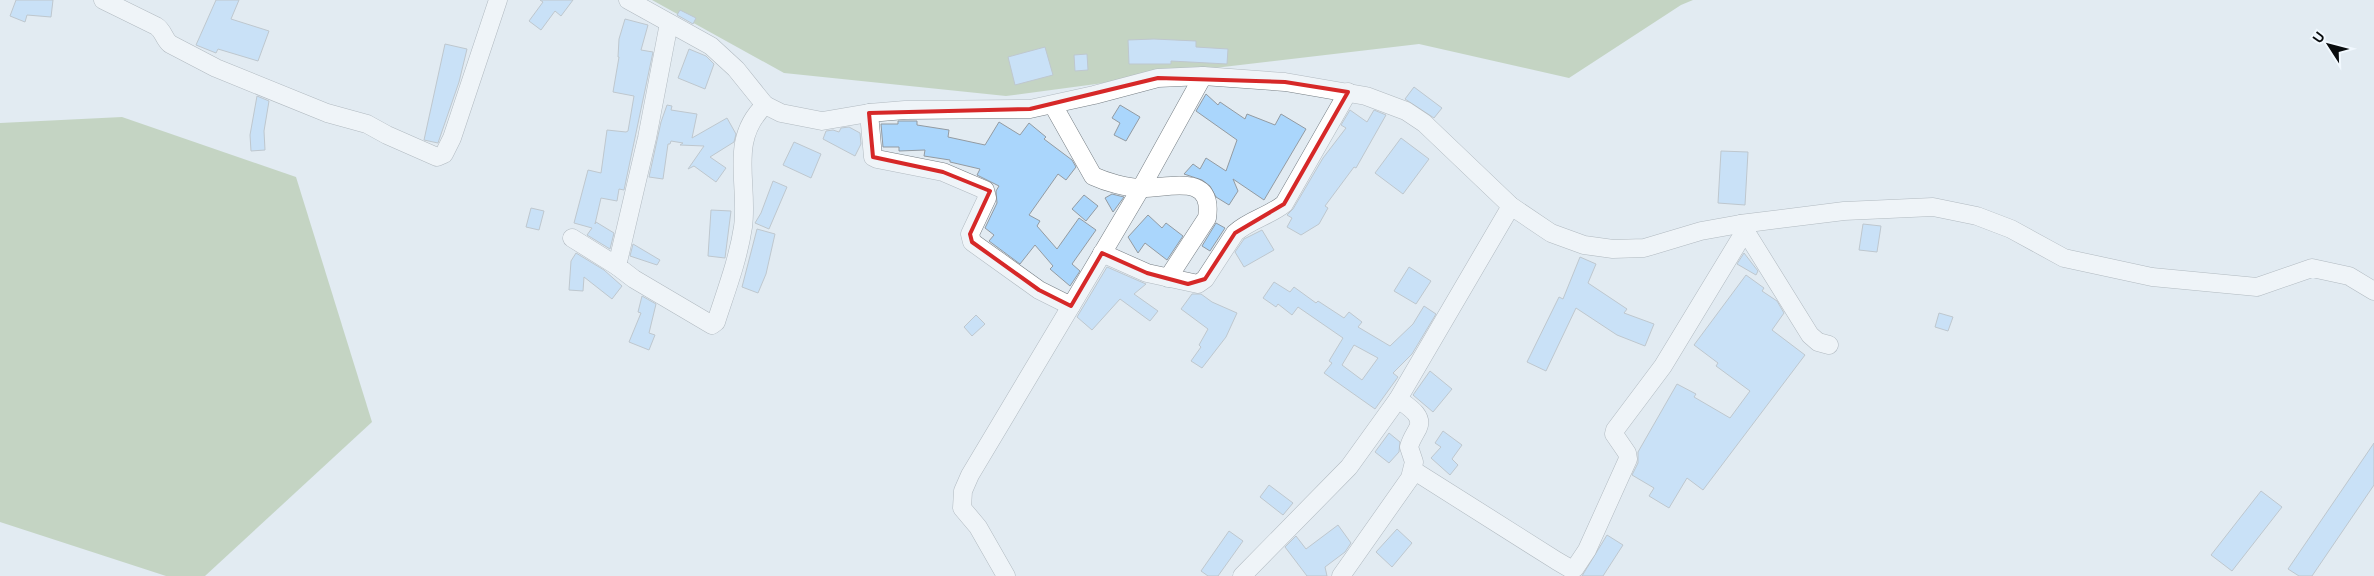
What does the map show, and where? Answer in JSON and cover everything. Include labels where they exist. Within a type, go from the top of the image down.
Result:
[{"type":"street","points":[[103,0],[156,26],[162,30],[170,44],[216,68],[327,113],[367,124],[386,135],[437,157],[444,154],[452,138],[498,0]]},
{"type":"street","points":[[628,0],[711,46],[736,69],[765,105],[781,113],[822,121],[869,113],[905,110],[1030,109],[1053,105],[1158,78],[1203,76],[1285,82],[1348,92],[1389,102],[1424,123],[1511,206],[1551,233],[1584,245],[1613,249],[1644,248],[1701,231],[1743,228],[1844,211],[1933,207],[1985,219],[2010,229],[2064,258],[2152,277],[2257,287],[2312,268],[2349,276],[2374,291]]},
{"type":"street","points":[[617,266],[647,138],[669,22]]},
{"type":"street","points":[[1006,576],[978,528],[962,508],[964,491],[970,476],[1141,188],[1203,76]]},
{"type":"street","points":[[1102,253],[1146,273],[1198,284],[1205,279],[1235,233],[1241,227],[1276,211],[1284,204],[1348,92]]},
{"type":"street","points":[[572,238],[704,322],[712,325],[716,322],[738,254],[743,227],[745,203],[742,168],[746,130],[753,115],[765,105]]},
{"type":"street","points":[[1053,105],[1093,176],[1101,180],[1141,188],[1173,184],[1192,186],[1202,193],[1207,201],[1207,218],[1168,278]]},
{"type":"street","points":[[869,113],[873,156],[877,159],[943,172],[985,190],[987,198],[970,234],[972,242],[1039,290],[1071,306]]},
{"type":"street","points":[[1242,576],[1349,467],[1398,399],[1511,206]]},
{"type":"street","points":[[1743,228],[1810,335],[1818,342],[1829,345]]},
{"type":"street","points":[[1413,470],[1569,568],[1575,568],[1586,550],[1628,459],[1627,453],[1614,434],[1615,430],[1663,366],[1743,228]]},
{"type":"street","points":[[1341,576],[1404,487],[1413,470],[1414,462],[1410,447],[1420,421],[1410,408],[1398,399]]},
{"type":"highlighted area","points":[[1158,78],[1285,82],[1348,92],[1284,204],[1235,233],[1205,279],[1188,284],[1147,273],[1102,253],[1071,306],[1039,290],[972,242],[970,234],[990,191],[943,172],[873,157],[869,113],[1030,109]]},
{"type":"green space","points":[[652,0],[1693,0],[1681,5],[1569,78],[1419,44],[1223,67],[1006,96],[784,73]]},
{"type":"green space","points":[[122,117],[296,177],[372,422],[205,576],[166,576],[0,522],[0,123]]},
{"type":"building","points":[[16,0],[53,0],[51,17],[27,15],[25,22],[10,16]]},
{"type":"building","points":[[216,0],[239,0],[231,19],[269,31],[258,61],[218,49],[216,53],[196,45]]},
{"type":"building","points":[[540,0],[573,0],[561,16],[555,11],[541,30],[529,21],[543,2]]},
{"type":"building","points":[[680,10],[696,18],[693,24],[677,15]]},
{"type":"building","points":[[625,19],[648,25],[641,50],[653,52],[624,190],[619,189],[617,201],[601,198],[595,224],[596,222],[614,233],[610,249],[587,235],[592,228],[574,223],[588,170],[601,173],[607,130],[628,131],[634,96],[613,92],[619,57],[619,39]]},
{"type":"building","points":[[1128,40],[1196,41],[1196,47],[1228,49],[1227,64],[1171,61],[1171,64],[1129,64]]},
{"type":"building","points":[[445,44],[467,49],[459,82],[438,143],[424,140]]},
{"type":"building","points":[[1045,47],[1053,75],[1015,85],[1008,57]]},
{"type":"building","points":[[689,49],[706,56],[714,64],[705,89],[678,78]]},
{"type":"building","points":[[1087,54],[1088,70],[1075,71],[1074,55]]},
{"type":"building","points":[[1414,87],[1442,108],[1434,118],[1405,99]]},
{"type":"building","points":[[1206,94],[1218,105],[1220,102],[1245,119],[1247,114],[1275,125],[1281,114],[1306,129],[1264,200],[1233,179],[1238,191],[1229,205],[1216,197],[1210,186],[1202,180],[1184,174],[1193,164],[1200,169],[1206,158],[1226,171],[1237,140],[1196,111]]},
{"type":"building","points":[[257,96],[269,101],[264,131],[265,150],[251,151],[250,135]]},
{"type":"building","points":[[667,105],[672,106],[671,110],[697,114],[692,138],[727,118],[736,134],[734,142],[710,157],[726,168],[716,182],[694,166],[688,169],[704,146],[680,145],[683,143],[671,141],[668,144],[663,179],[649,177],[661,122]]},
{"type":"building","points":[[1120,105],[1140,117],[1126,141],[1114,135],[1120,123],[1112,118]]},
{"type":"building","points":[[1350,110],[1367,122],[1374,110],[1386,115],[1356,168],[1354,167],[1325,206],[1328,208],[1319,224],[1301,235],[1287,227],[1292,218],[1287,215],[1293,209],[1323,158],[1346,128],[1341,125]]},
{"type":"building","points":[[898,121],[917,121],[917,125],[949,130],[948,137],[985,145],[999,122],[1020,135],[1029,123],[1046,137],[1044,139],[1072,160],[1076,167],[1066,180],[1058,174],[1029,215],[1040,221],[1037,226],[1057,249],[1079,218],[1096,230],[1072,264],[1080,271],[1070,286],[1050,269],[1053,266],[1035,245],[1020,264],[989,241],[994,235],[985,228],[997,203],[996,191],[999,186],[977,175],[980,169],[950,162],[950,160],[924,156],[925,150],[899,151],[899,147],[883,147],[881,124],[898,124]]},
{"type":"building","points":[[849,127],[860,133],[861,144],[855,156],[823,139],[826,131],[833,130],[839,132],[841,128]]},
{"type":"building","points":[[1401,138],[1429,159],[1403,194],[1375,173]]},
{"type":"building","points":[[794,142],[821,154],[811,178],[783,165]]},
{"type":"building","points":[[1721,151],[1748,152],[1745,205],[1718,203]]},
{"type":"building","points":[[773,181],[787,187],[769,229],[755,223],[761,213]]},
{"type":"building","points":[[1112,194],[1124,197],[1113,212],[1105,198]]},
{"type":"building","points":[[1084,195],[1098,206],[1086,221],[1072,209]]},
{"type":"building","points":[[531,208],[544,211],[539,230],[526,227]]},
{"type":"building","points":[[711,210],[731,211],[725,258],[708,256]]},
{"type":"building","points":[[1148,215],[1162,228],[1166,223],[1183,236],[1167,260],[1145,243],[1138,253],[1128,237]]},
{"type":"building","points":[[1216,223],[1225,228],[1210,251],[1202,246]]},
{"type":"building","points":[[1863,224],[1881,226],[1877,252],[1859,250]]},
{"type":"building","points":[[757,229],[775,234],[766,274],[758,293],[742,287]]},
{"type":"building","points":[[1262,230],[1274,250],[1244,267],[1235,252],[1244,239]]},
{"type":"building","points":[[633,244],[660,260],[657,265],[630,256]]},
{"type":"building","points":[[576,253],[604,270],[622,286],[612,299],[584,277],[583,291],[569,290],[571,261]]},
{"type":"building","points":[[1744,253],[1758,271],[1756,275],[1737,264]]},
{"type":"building","points":[[1580,257],[1596,264],[1588,283],[1627,309],[1624,313],[1654,324],[1645,346],[1617,335],[1576,308],[1546,371],[1527,362],[1559,297],[1563,299]]},
{"type":"building","points":[[1107,267],[1146,284],[1134,294],[1158,311],[1150,321],[1120,299],[1092,330],[1077,317]]},
{"type":"building","points":[[1409,267],[1431,281],[1416,304],[1394,291]]},
{"type":"building","points":[[1746,275],[1764,288],[1762,291],[1777,301],[1784,313],[1772,330],[1805,355],[1703,490],[1687,478],[1669,508],[1649,496],[1654,488],[1632,475],[1638,463],[1638,452],[1677,384],[1696,394],[1694,397],[1730,418],[1750,391],[1716,366],[1718,363],[1694,345]]},
{"type":"building","points":[[1274,282],[1290,292],[1294,287],[1316,303],[1318,301],[1344,318],[1349,312],[1362,322],[1358,327],[1390,346],[1413,324],[1424,306],[1436,314],[1412,354],[1393,373],[1398,377],[1375,409],[1324,373],[1332,363],[1329,361],[1343,338],[1298,307],[1292,315],[1278,304],[1276,307],[1263,298]],"holes":[[[1354,345],[1378,358],[1362,380],[1342,365]]]},
{"type":"building","points":[[1192,294],[1201,294],[1212,302],[1237,313],[1226,337],[1202,368],[1191,361],[1201,347],[1199,345],[1208,329],[1181,309]]},
{"type":"building","points":[[642,296],[656,304],[649,333],[655,335],[649,350],[629,342],[641,313],[638,312]]},
{"type":"building","points":[[1939,313],[1953,317],[1948,331],[1935,327]]},
{"type":"building","points":[[976,315],[985,324],[972,336],[964,327]]},
{"type":"building","points":[[1430,371],[1452,389],[1433,412],[1413,395]]},
{"type":"building","points":[[1443,431],[1462,445],[1452,459],[1458,465],[1450,475],[1431,458],[1441,447],[1435,443]]},
{"type":"building","points":[[1389,433],[1400,442],[1399,452],[1389,463],[1375,452]]},
{"type":"building","points":[[2374,443],[2374,485],[2312,576],[2299,576],[2288,569]]},
{"type":"building","points":[[1269,485],[1293,503],[1283,515],[1260,497]]},
{"type":"building","points":[[2261,491],[2282,507],[2232,571],[2211,555]]},
{"type":"building","points":[[1338,525],[1351,543],[1345,552],[1325,567],[1327,576],[1307,576],[1285,547],[1296,536],[1306,549]]},
{"type":"building","points":[[1397,529],[1412,543],[1392,567],[1376,552]]},
{"type":"building","points":[[1229,531],[1243,541],[1218,576],[1208,576],[1201,571]]},
{"type":"building","points":[[1607,535],[1623,545],[1603,576],[1582,576]]}]
